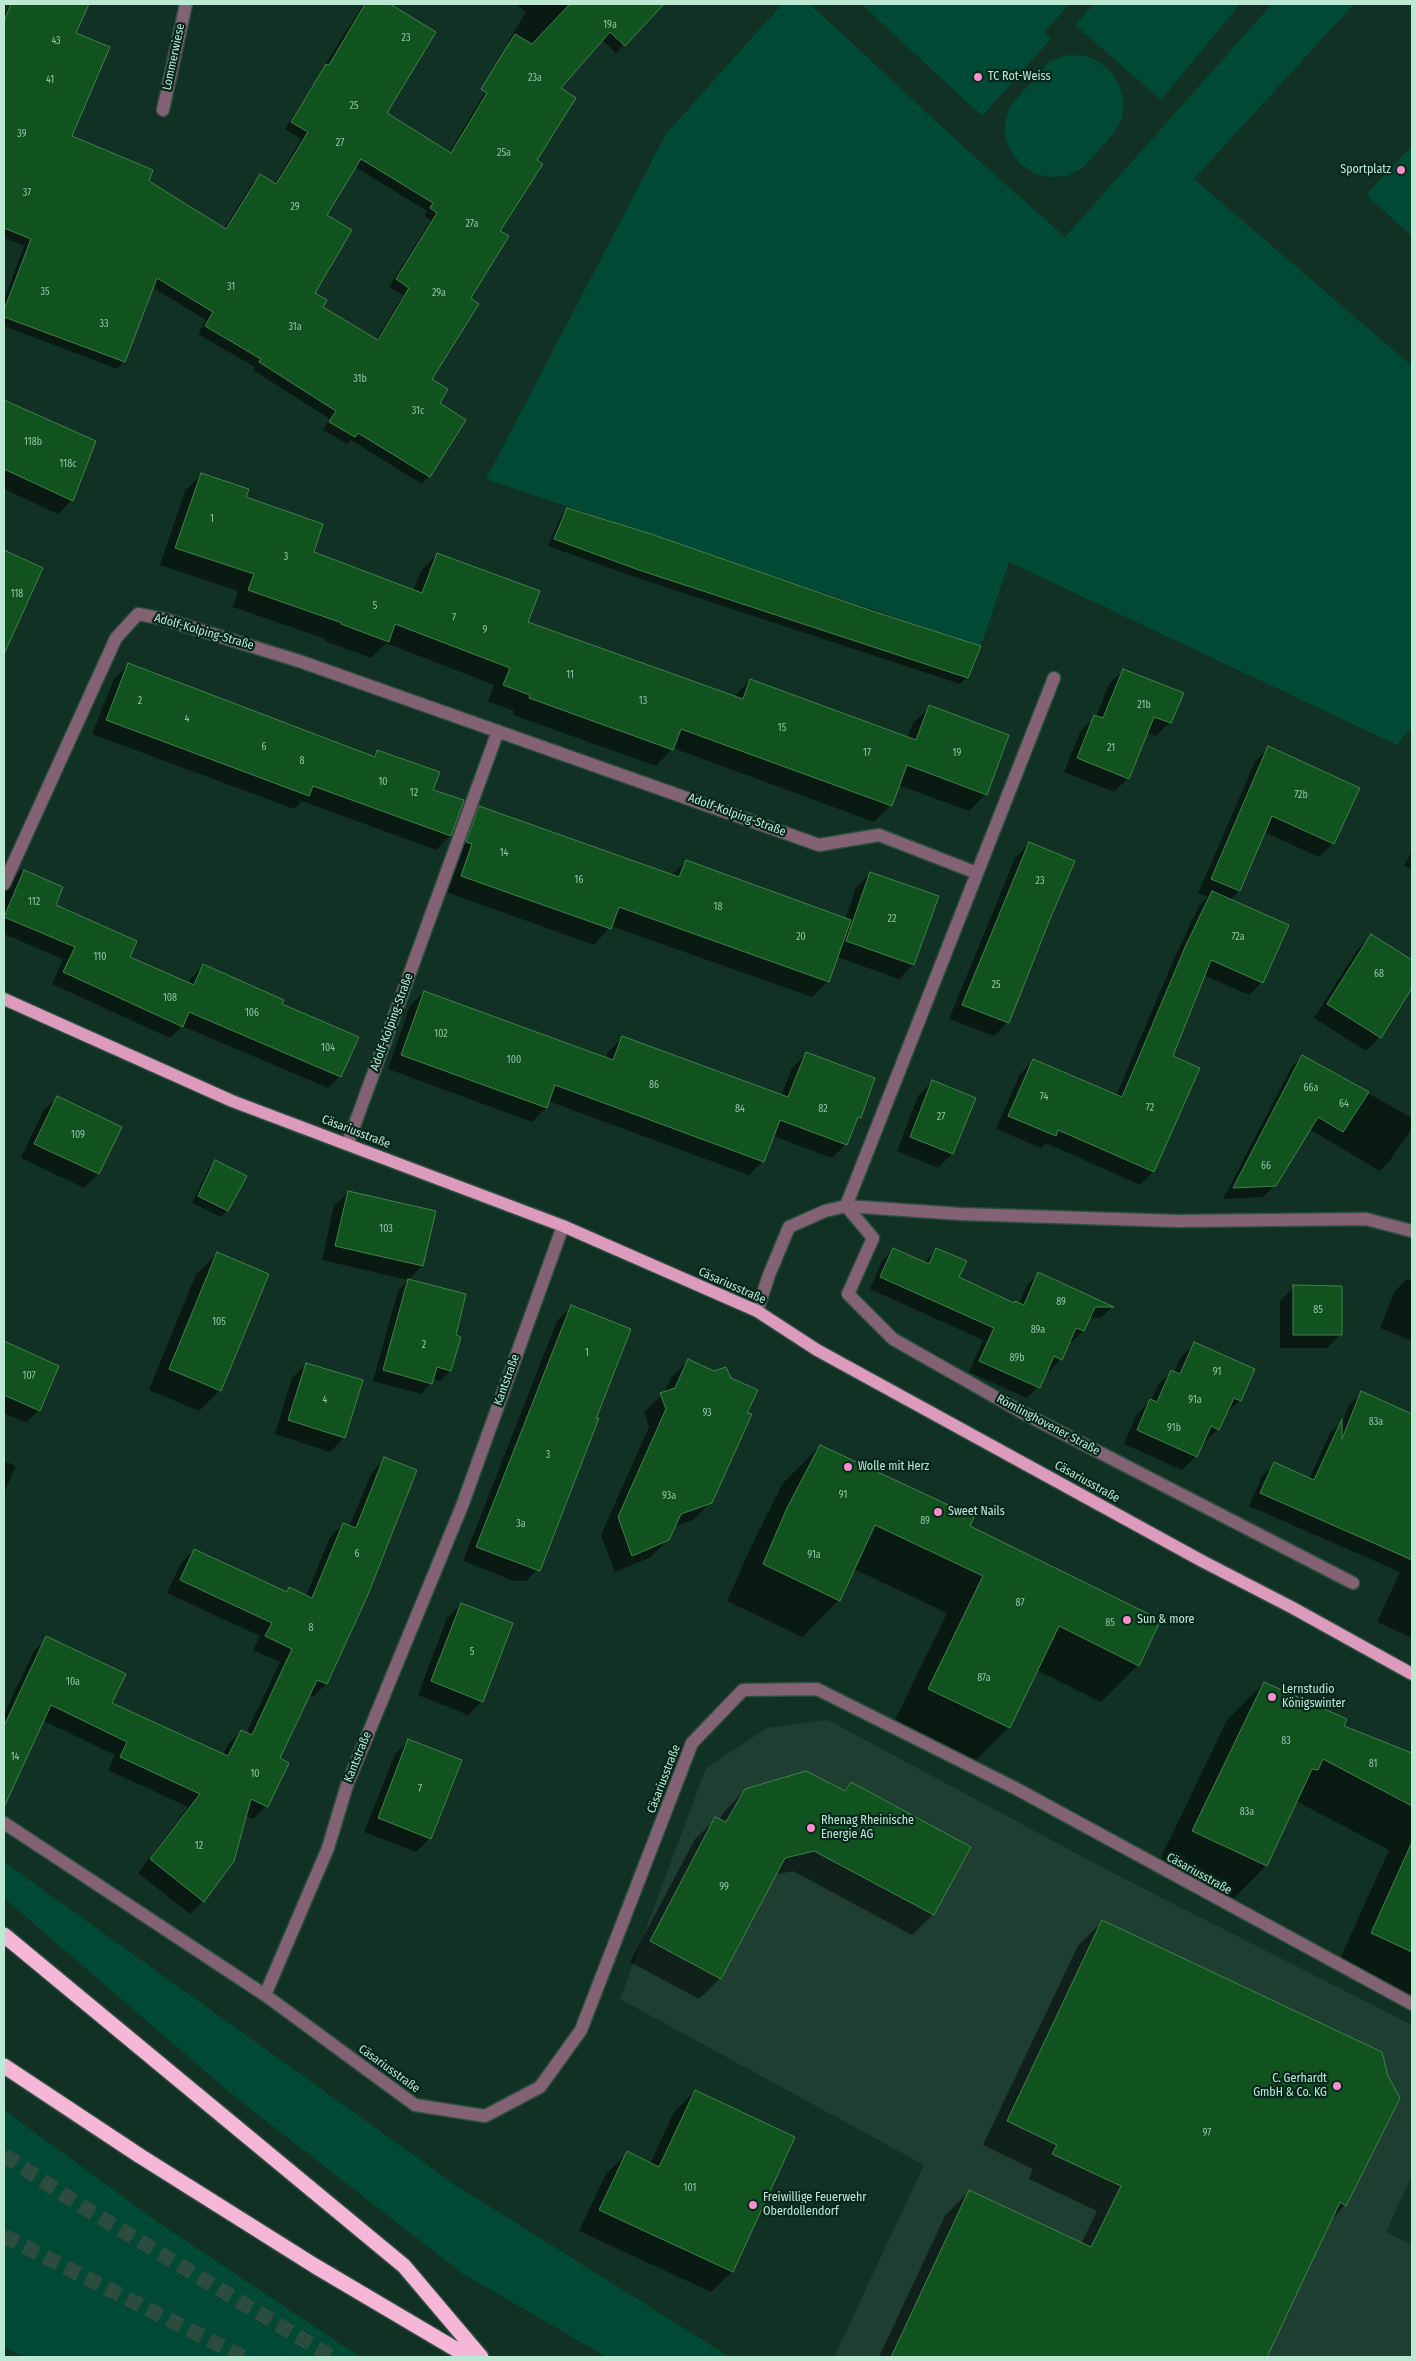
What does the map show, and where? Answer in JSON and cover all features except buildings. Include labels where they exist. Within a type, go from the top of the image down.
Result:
[{"type":"highway","points":[[4,1935],[404,2266],[481,2357]]},
{"type":"highway","points":[[4,2066],[157,2166],[316,2266],[469,2357]]},
{"type":"main road","name":"Cäsariusstraße","points":[[4,999],[232,1101],[348,1143],[563,1226],[757,1311],[826,1354],[1412,1674]]},
{"type":"street","name":"Lommerwiese","points":[[163,110],[186,4]]},
{"type":"street","name":"Adolf-Kolping-Straße","points":[[4,884],[116,638],[138,614],[164,619],[302,662],[820,845],[879,835],[977,873]]},
{"type":"street","points":[[846,1206],[1054,678]]},
{"type":"street","name":"Adolf-Kolping-Straße","points":[[348,1143],[498,731]]},
{"type":"street","points":[[757,1311],[769,1275],[789,1227],[825,1211],[846,1206],[961,1214],[1167,1220],[1366,1219],[1412,1231]]},
{"type":"street","name":"Römlinghovener Straße","points":[[846,1206],[872,1238],[848,1294],[893,1339],[1025,1414],[1353,1583]]},
{"type":"street","name":"Kantstraße","points":[[265,1995],[328,1848],[347,1784],[462,1506],[563,1226]]},
{"type":"street","name":"Cäsariusstraße","points":[[265,1995],[415,2105],[485,2116],[540,2087],[581,2030],[692,1743],[743,1690],[817,1689],[1015,1788],[1412,2004]]},
{"type":"street","points":[[4,1823],[265,1995]]},
{"type":"shaded area","points":[[782,4],[810,4],[966,149],[1065,237],[1272,4],[1354,4],[1194,179],[1412,366],[1412,727],[1397,745],[1009,562],[981,646],[486,479],[666,134]]},
{"type":"shaded area","name":"TC Rot-Weiss","points":[[861,4],[1070,4],[1044,32],[1051,39],[982,116]]},
{"type":"shaded area","points":[[1094,4],[1240,4],[1161,100],[1075,25]]},
{"type":"shaded area","points":[[1069,55],[1086,56],[1099,62],[1112,73],[1120,88],[1124,103],[1122,119],[1114,133],[1084,167],[1068,176],[1051,177],[1035,174],[1020,164],[1009,148],[1004,131],[1007,115],[1011,105],[1050,61]]},
{"type":"shaded area","name":"Sportplatz","points":[[1412,145],[1412,236],[1366,195]]},
{"type":"shaded area","points":[[828,1720],[1111,1872],[1412,2025],[1412,2175],[1386,2232],[1412,2245],[1412,2357],[834,2357],[924,2165],[620,1999],[706,1768],[767,1728]]},
{"type":"shaded area","points":[[4,1862],[457,2186],[730,2357],[607,2357],[463,2274],[235,2097],[4,1898]]},
{"type":"shaded area","points":[[4,2110],[159,2223],[360,2357],[24,2357],[4,2347]]},
{"type":"tunnel","points":[[4,2155],[75,2202],[332,2357]]},
{"type":"tunnel","points":[[4,2236],[243,2357]]},
{"type":"place","name":"TC Rot-Weiss","points":[[978,77]]},
{"type":"place","name":"Sportplatz","points":[[1401,170]]},
{"type":"place","name":"Wolle mit Herz","points":[[848,1467]]},
{"type":"place","name":"Sweet Nails","points":[[938,1512]]},
{"type":"place","name":"Sun & more","points":[[1127,1620]]},
{"type":"place","name":"Lernstudio Königswinter","points":[[1272,1697]]},
{"type":"place","name":"Rhenag Rheinische Energie AG","points":[[811,1828]]},
{"type":"place","name":"C. Gerhardt GmbH & Co. KG","points":[[1337,2086]]},
{"type":"place","name":"Freiwillige Feuerwehr Oberdollendorf","points":[[753,2205]]}]
